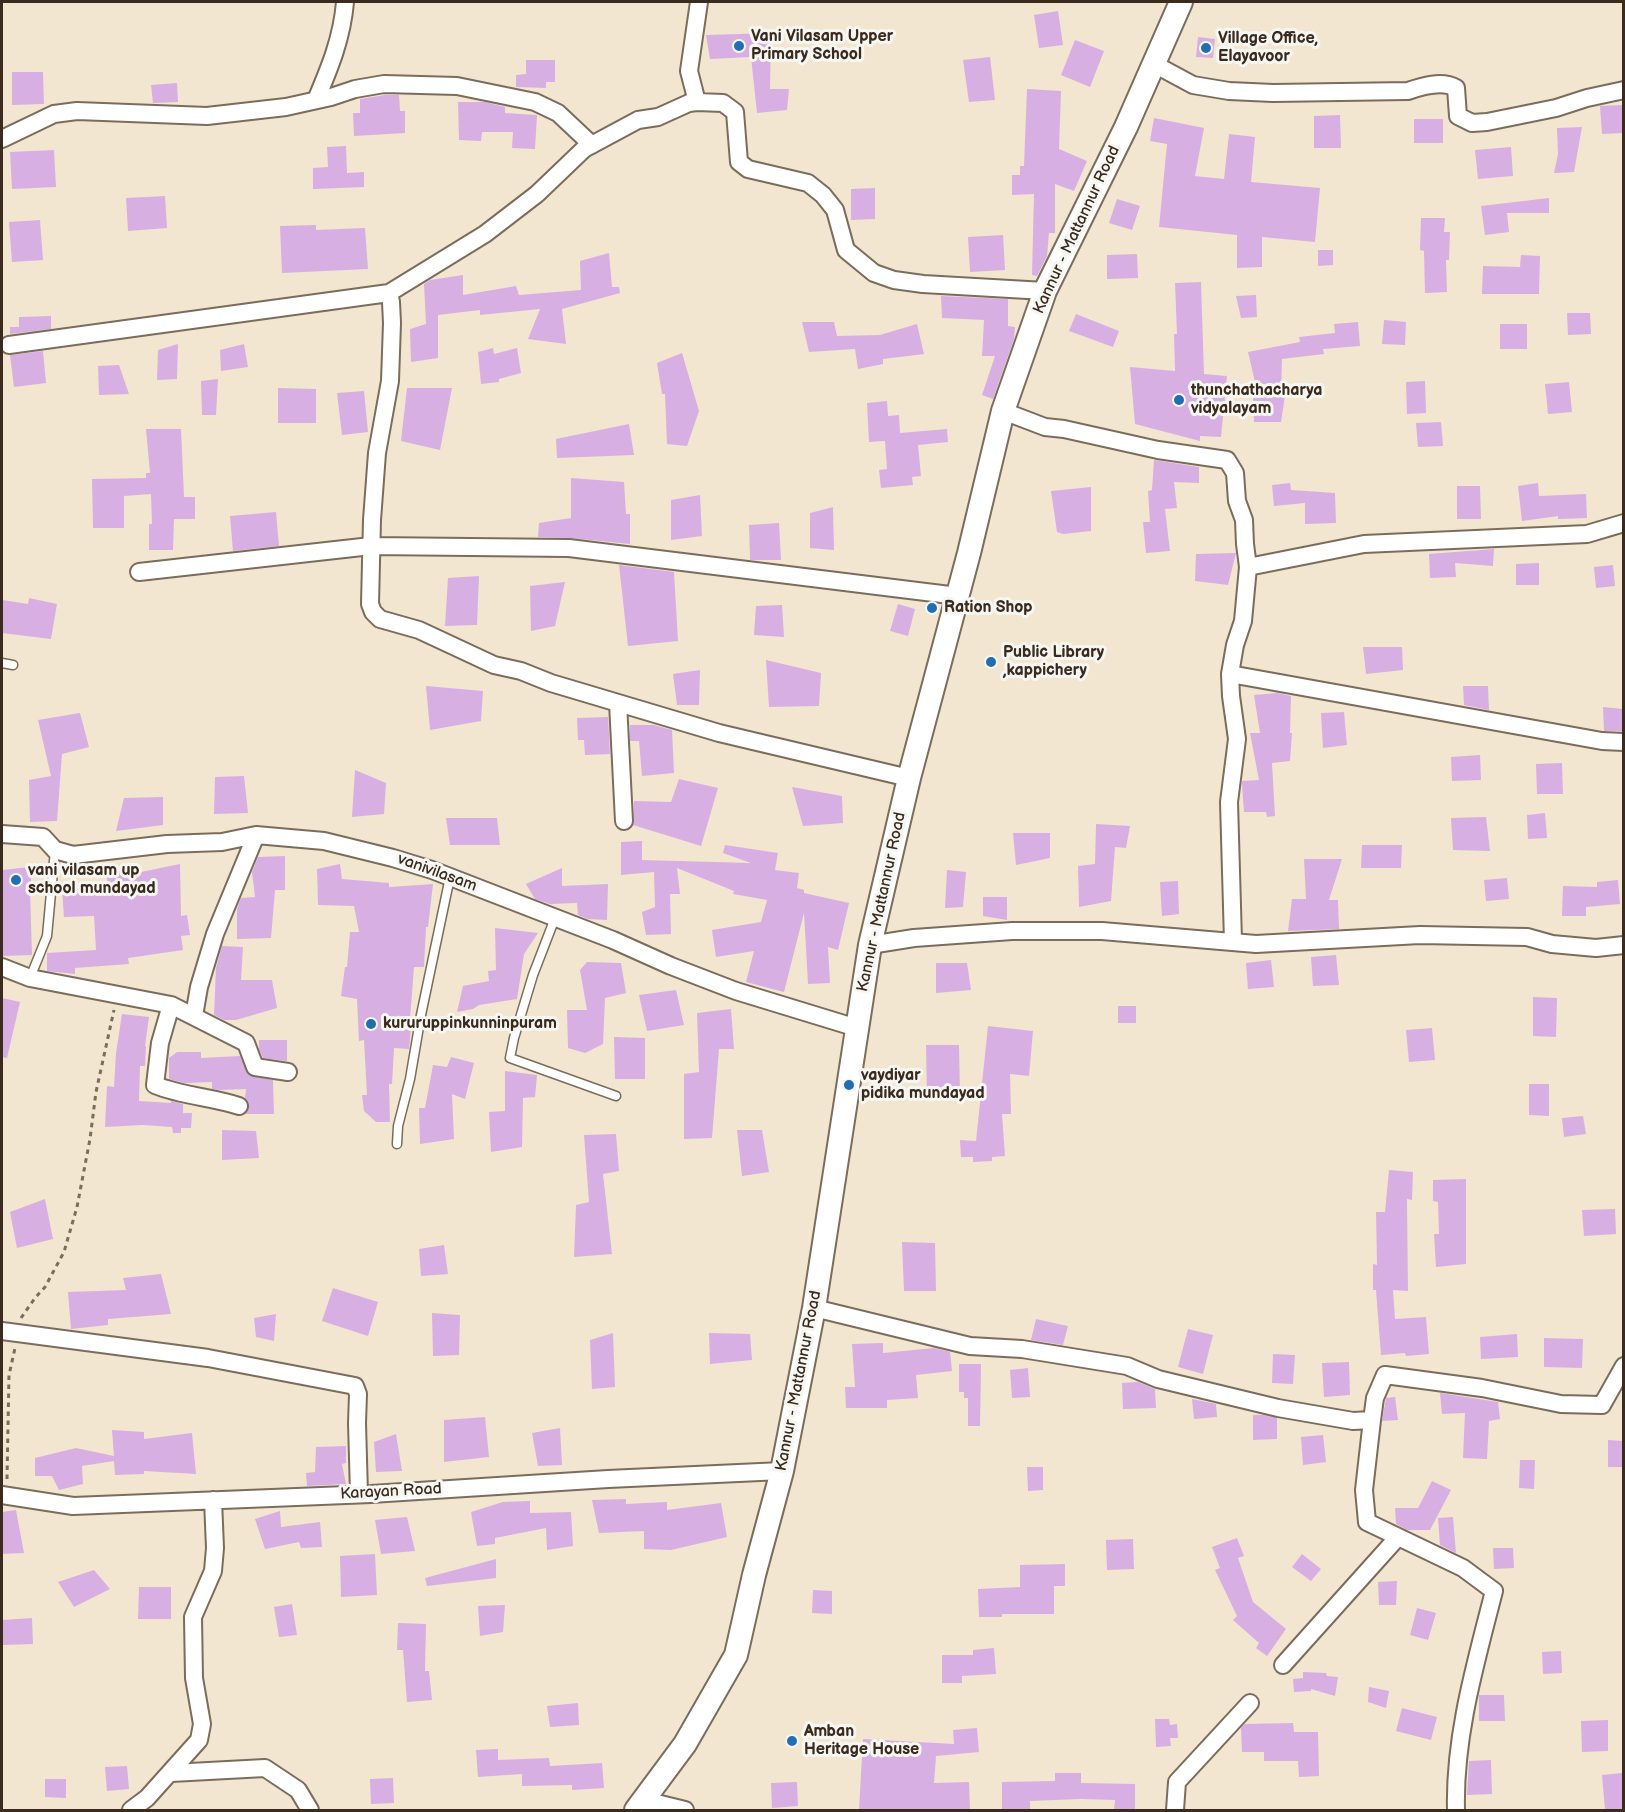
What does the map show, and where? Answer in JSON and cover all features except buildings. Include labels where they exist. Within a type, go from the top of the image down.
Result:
[{"type":"main road","name":"Kannur - Mattannur Road","points":[[640,1805],[685,1744],[736,1655],[754,1575],[782,1471],[814,1308],[870,945],[909,778],[958,596],[1003,411],[1045,291],[1126,127],[1181,2]]},
{"type":"street","points":[[316,100],[332,63],[343,27],[345,2]]},
{"type":"street","points":[[697,102],[689,71],[699,2]]},
{"type":"street","points":[[1154,64],[1193,85],[1229,91],[1273,93],[1408,91],[1423,86],[1450,84],[1456,88],[1458,116],[1472,123],[1556,108],[1623,90]]},
{"type":"street","points":[[2,139],[54,114],[77,111],[207,116],[286,107],[355,88],[384,84],[457,86],[535,102],[558,112],[592,145]]},
{"type":"street","points":[[9,345],[389,293],[485,234],[537,194],[584,149],[638,120],[658,117],[689,103],[697,102],[723,103],[735,112],[739,162],[748,169],[808,183],[823,195],[836,210],[846,250],[874,273],[916,284],[1045,291]]},
{"type":"street","points":[[389,293],[392,323],[390,381],[379,436],[371,546],[370,604],[380,619],[419,630],[494,665],[521,671],[551,683],[719,733],[909,778]]},
{"type":"street","points":[[1003,411],[1045,427],[1158,450],[1227,460],[1235,473],[1237,501],[1244,520],[1248,567],[1243,621],[1235,645],[1230,674],[1237,739],[1229,802],[1233,941]]},
{"type":"street","points":[[1248,567],[1364,544],[1587,534],[1623,523]]},
{"type":"street","points":[[139,572],[371,546],[569,548],[958,596]]},
{"type":"street","points":[[1230,674],[1602,741],[1623,742]]},
{"type":"street","points":[[618,703],[624,821]]},
{"type":"street","name":"vanivilasam","points":[[2,834],[43,837],[55,850],[73,855],[167,844],[222,842],[256,835],[324,841],[393,858],[450,877],[736,991],[857,1028]]},
{"type":"street","points":[[194,1016],[199,987],[215,934],[256,835]]},
{"type":"street","points":[[870,945],[914,938],[1012,931],[1102,931],[1256,944],[1420,935],[1527,937],[1552,944],[1596,948],[1623,945]]},
{"type":"street","points":[[2,967],[30,978],[171,1005],[246,1043],[255,1067],[288,1072]]},
{"type":"street","points":[[171,1005],[160,1043],[155,1085],[169,1091],[222,1100],[239,1106]]},
{"type":"street","points":[[814,1308],[970,1346],[1022,1349],[1127,1366],[1158,1379],[1278,1408],[1353,1422],[1372,1420]]},
{"type":"street","points":[[9,1332],[208,1358],[355,1386],[358,1394],[359,1494]]},
{"type":"street","points":[[1455,1810],[1455,1776],[1472,1679],[1494,1591],[1464,1568],[1367,1522],[1364,1490],[1375,1398],[1385,1375],[1482,1388],[1561,1404],[1602,1405],[1623,1366]]},
{"type":"street","name":"Karayan Road","points":[[4,1488],[73,1506],[359,1494],[782,1471]]},
{"type":"street","points":[[131,1810],[147,1798],[199,1740],[202,1724],[194,1678],[192,1617],[213,1571],[215,1548],[213,1500]]},
{"type":"street","points":[[1283,1665],[1398,1537]]},
{"type":"street","points":[[1175,1810],[1177,1782],[1250,1703]]},
{"type":"street","points":[[171,1773],[266,1768],[298,1790],[310,1810]]},
{"type":"street","points":[[640,1805],[685,1810]]},
{"type":"lane","points":[[2,663],[14,665]]},
{"type":"lane","points":[[30,978],[47,936],[55,850]]},
{"type":"lane","points":[[397,1144],[398,1126],[410,1079],[450,877]]},
{"type":"lane","points":[[555,918],[533,975],[512,1044],[510,1058],[616,1096]]},
{"type":"path","points":[[4,1488],[9,1375],[14,1356],[9,1332],[45,1287],[64,1252],[77,1207],[96,1092],[117,994]]},
{"type":"place","name":"Vani Vilasam Upper Primary School","points":[[739,46]]},
{"type":"place","name":"Village Office, Elayavoor","points":[[1206,48]]},
{"type":"place","name":"thunchathacharya vidyalayam","points":[[1179,400]]},
{"type":"place","name":"Ration Shop","points":[[932,608]]},
{"type":"place","name":"Public Library ,kappichery","points":[[991,662]]},
{"type":"place","name":"vani vilasam up school mundayad","points":[[16,880]]},
{"type":"place","name":"kururuppinkunninpuram","points":[[371,1024]]},
{"type":"place","name":"vaydiyar pidika mundayad","points":[[849,1085]]},
{"type":"place","name":"Amban Heritage House","points":[[792,1741]]}]
